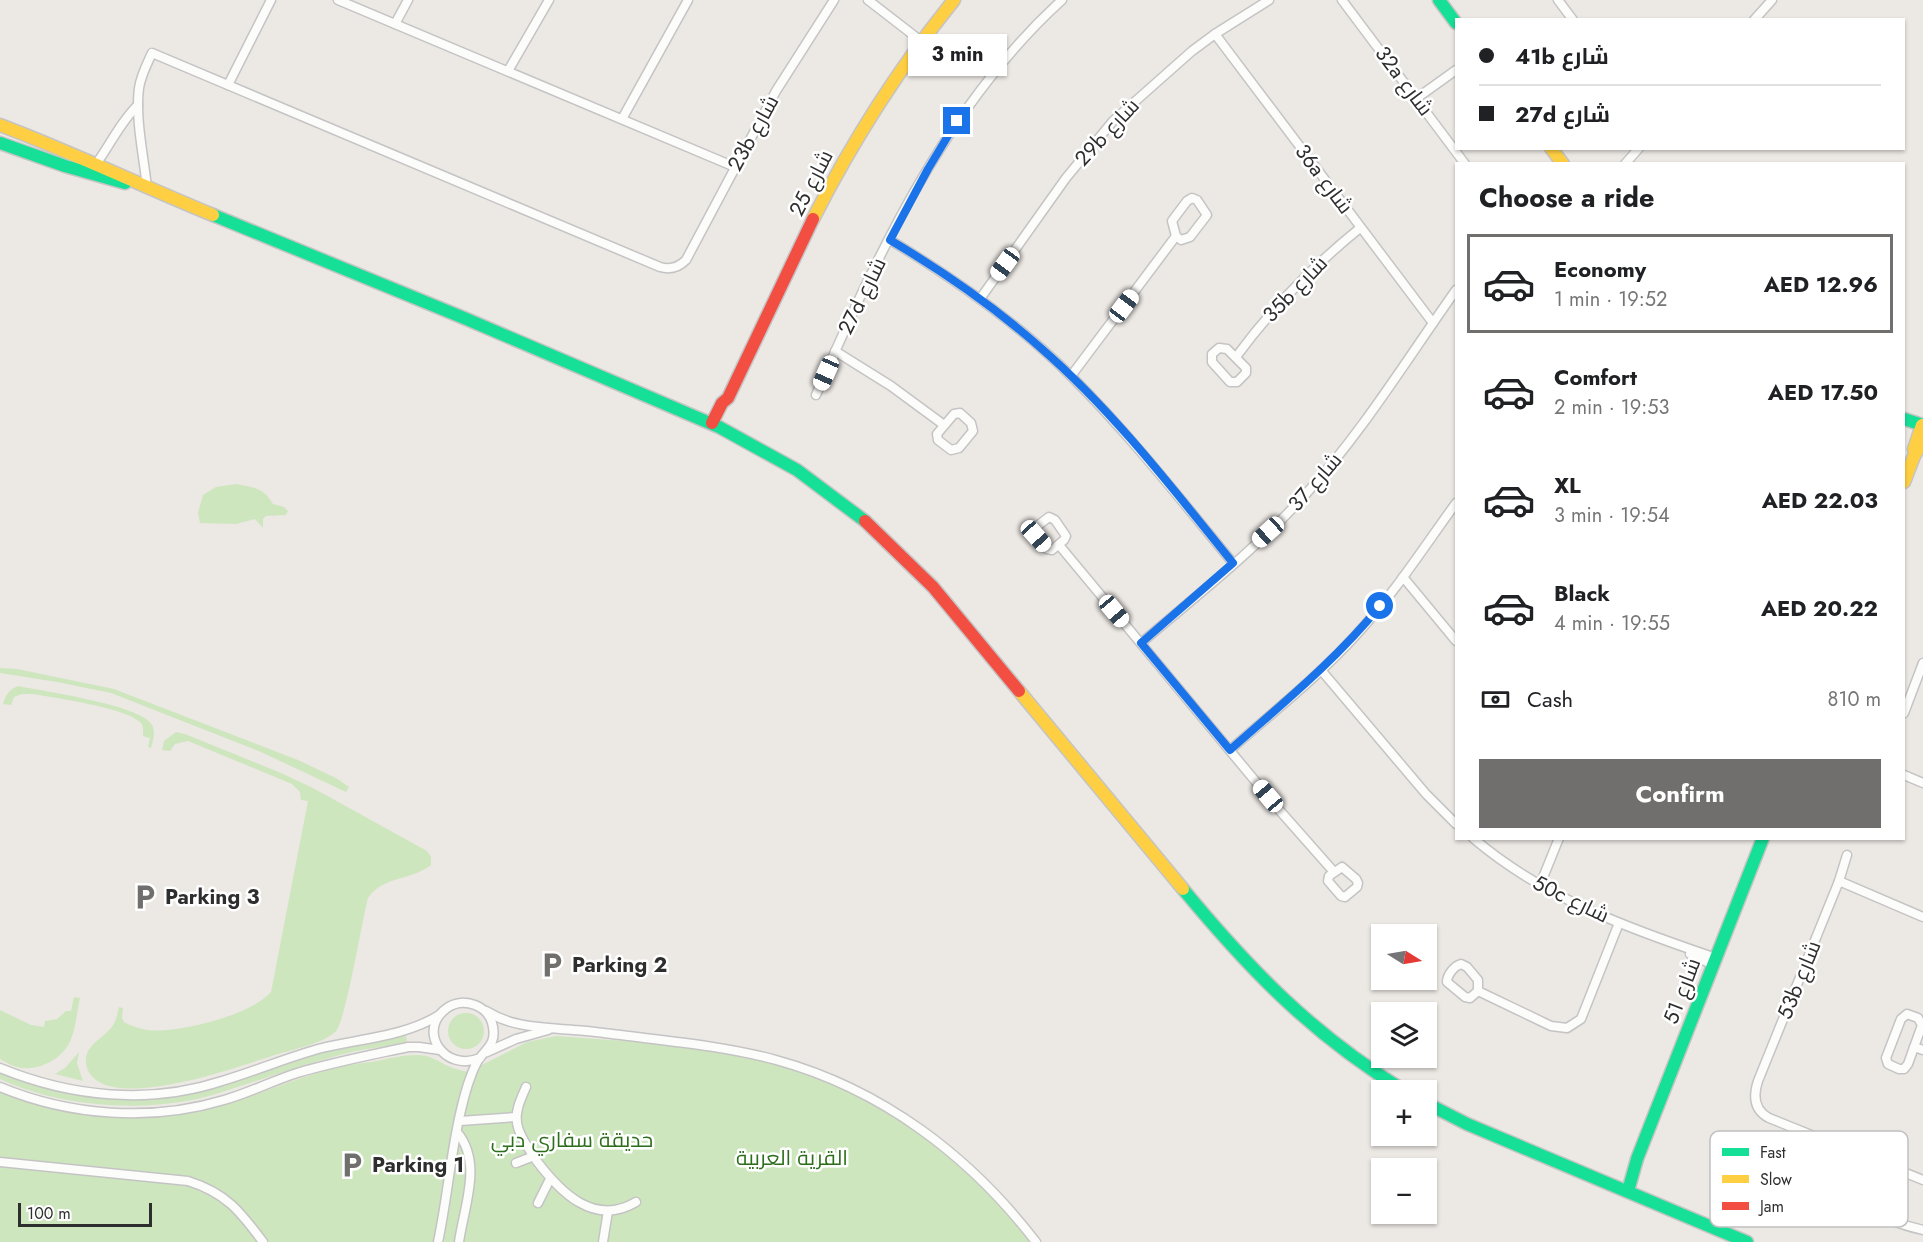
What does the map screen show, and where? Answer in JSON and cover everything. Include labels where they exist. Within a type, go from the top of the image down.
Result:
[{"type":"street","points":[[147,188],[138,105],[139,87],[152,53],[228,85],[271,0]]},
{"type":"street","points":[[338,0],[735,166]]},
{"type":"street","points":[[395,24],[408,0]]},
{"type":"street","points":[[508,71],[549,0]]},
{"type":"street","points":[[622,119],[688,0]]},
{"type":"street","name":"23b شارع","points":[[228,85],[660,267],[677,267],[686,260],[735,166],[798,54],[834,0]]},
{"type":"street","points":[[868,0],[921,40]]},
{"type":"street","name":"شارع 25","points":[[716,425],[722,403],[728,398],[833,181],[880,100],[921,40],[954,0]]},
{"type":"street","name":"27d شارع","points":[[816,395],[835,351],[890,240],[928,169],[967,107],[1021,40],[1062,0]]},
{"type":"street","name":"29b شارع","points":[[980,299],[1066,178],[1113,121],[1166,73],[1215,34],[1269,0]]},
{"type":"street","name":"32a شارع","points":[[1342,0],[1464,162]]},
{"type":"street","points":[[1439,0],[1455,22]]},
{"type":"street","points":[[1558,0],[1572,18]]},
{"type":"street","points":[[1756,18],[1772,0]]},
{"type":"street","name":"36a شارع","points":[[1215,34],[1433,324]]},
{"type":"street","points":[[1417,98],[1455,71]]},
{"type":"street","points":[[96,164],[113,141],[128,114],[138,105]]},
{"type":"street","points":[[0,125],[716,425],[759,447],[807,477],[869,524],[940,596],[1249,967],[1320,1032],[1387,1080]]},
{"type":"street","points":[[0,143],[74,169],[147,188]]},
{"type":"street","points":[[1627,162],[1636,150]]},
{"type":"street","points":[[1194,198],[1206,212],[1206,217],[1188,239],[1181,240],[1176,236],[1172,224],[1173,219],[1186,201],[1194,198]]},
{"type":"street","name":"35b شارع","points":[[1236,357],[1290,291],[1360,228]]},
{"type":"street","points":[[1071,376],[1176,236]]},
{"type":"street","points":[[890,240],[980,299],[1042,349],[1071,376],[1148,459],[1233,563]]},
{"type":"street","name":"شارع 37","points":[[1141,643],[1285,516],[1340,455],[1455,291]]},
{"type":"street","points":[[1223,348],[1236,357],[1245,366],[1246,371],[1237,382],[1232,383],[1214,366],[1211,358],[1215,350],[1223,348]]},
{"type":"street","points":[[835,351],[891,386],[944,425]]},
{"type":"street","points":[[960,413],[974,428],[972,434],[959,448],[951,450],[937,437],[944,425],[954,414],[960,413]]},
{"type":"street","points":[[1905,419],[1923,425],[1914,446],[1914,456]]},
{"type":"street","points":[[1905,479],[1923,441]]},
{"type":"street","points":[[1230,750],[1321,670],[1368,622],[1455,504]]},
{"type":"street","points":[[1059,545],[1281,812],[1334,872]]},
{"type":"street","points":[[1403,577],[1455,640]]},
{"type":"street","points":[[1905,710],[1923,663]]},
{"type":"street","points":[[1321,670],[1420,788],[1455,823]]},
{"type":"street","points":[[1905,775],[1923,783]]},
{"type":"street","name":"50c شارع","points":[[1475,840],[1499,859],[1540,885],[1619,923],[1714,961]]},
{"type":"street","points":[[1540,885],[1558,840]]},
{"type":"street","name":"شارع 51","points":[[1625,1190],[1629,1168],[1636,1159],[1762,840]]},
{"type":"street","name":"53b شارع","points":[[1801,1131],[1769,1118],[1759,1111],[1755,1097],[1758,1081],[1839,881],[1847,855]]},
{"type":"street","points":[[1839,881],[1923,917]]},
{"type":"street","points":[[1478,991],[1551,1026],[1559,1028],[1575,1024],[1585,1011],[1619,923]]},
{"type":"street","points":[[556,1029],[516,1039],[463,1062],[446,1056],[440,1050],[434,1033],[435,1023],[440,1015],[446,1009],[462,1002],[470,1003],[495,1017],[516,1025],[556,1029],[681,1042],[744,1052],[784,1062],[850,1088],[912,1122],[949,1150],[993,1190],[1036,1242]]},
{"type":"street","points":[[438,1242],[459,1121],[468,1086],[493,1036],[493,1027],[486,1011]]},
{"type":"street","points":[[0,1068],[49,1086],[77,1092],[135,1096],[164,1094],[222,1081],[323,1048],[416,1027],[440,1015]]},
{"type":"street","points":[[1905,1015],[1918,1018],[1922,1022],[1919,1048],[1904,1069],[1888,1064],[1887,1056],[1901,1019],[1905,1015]]},
{"type":"street","points":[[0,1087],[50,1104],[85,1110],[154,1113],[223,1100],[331,1063],[408,1047],[440,1050]]},
{"type":"street","points":[[526,1087],[516,1117],[521,1135],[550,1179],[577,1201],[593,1208],[608,1211],[621,1209],[636,1202]]},
{"type":"street","points":[[1437,1109],[1710,1226]]},
{"type":"street","points":[[459,1121],[516,1117]]},
{"type":"street","points":[[457,1132],[468,1149],[472,1168],[459,1242]]},
{"type":"street","points":[[516,1163],[534,1156]]},
{"type":"street","points":[[0,1162],[188,1181],[205,1186],[228,1200],[263,1242]]},
{"type":"street","points":[[1908,1174],[1923,1180]]},
{"type":"street","points":[[538,1203],[550,1179]]},
{"type":"street","points":[[603,1242],[608,1211]]},
{"type":"street","points":[[1908,1225],[1923,1230]]},
{"type":"street","points":[[1712,1227],[1747,1242]]},
{"type":"green space","points":[[236,484],[262,491],[273,504],[284,507],[288,511],[286,515],[266,516],[263,519],[263,528],[255,519],[236,524],[200,523],[198,513],[203,495],[216,487]]},
{"type":"green space","points":[[0,668],[17,669],[114,689],[298,760],[336,778],[349,787],[346,792],[261,752],[111,693],[0,673]]},
{"type":"green space","points":[[18,686],[90,700],[130,711],[152,725],[154,733],[151,748],[148,747],[150,738],[143,736],[141,723],[107,708],[33,694],[14,697],[11,705],[3,704],[8,693]]},
{"type":"green space","points":[[176,732],[313,788],[427,851],[431,857],[431,865],[415,874],[382,885],[368,898],[354,969],[340,1023],[331,1036],[306,1046],[204,1077],[145,1088],[119,1088],[99,1082],[87,1068],[86,1061],[89,1050],[113,1026],[119,1007],[123,1008],[124,1022],[132,1026],[147,1030],[176,1029],[231,1015],[261,1000],[271,992],[308,801],[301,800],[300,792],[292,784],[188,741],[175,744],[170,751],[162,750],[164,741]]},
{"type":"green space","points":[[74,997],[80,998],[74,1029],[68,1046],[63,1052],[44,1065],[29,1068],[16,1067],[0,1059],[0,1010],[31,1025],[44,1027],[45,1021],[57,1019],[66,1011],[71,1011]]},
{"type":"green space","points":[[466,1013],[479,1018],[484,1031],[479,1044],[466,1049],[453,1044],[448,1031],[453,1018]]},
{"type":"green space","points":[[406,1035],[407,1043],[352,1052],[216,1094],[163,1104],[135,1106],[78,1102],[24,1089],[0,1079],[0,1071],[27,1081],[141,1098],[346,1046]]},
{"type":"green space","name":"حديقة سفاري دبي","points":[[556,1036],[721,1048],[773,1063],[852,1092],[883,1107],[943,1149],[1018,1221],[1030,1242],[0,1242],[0,1092],[28,1102],[86,1114],[145,1116],[174,1114],[232,1102],[329,1069],[402,1056],[426,1056],[451,1068],[468,1072],[527,1042]]},
{"type":"green space","points":[[79,1052],[77,1063],[83,1081],[55,1074],[65,1068]]},
{"type":"traffic: fast","points":[[1439,0],[1455,22]]},
{"type":"traffic: fast","points":[[0,143],[65,166],[125,183]]},
{"type":"traffic: fast","points":[[213,215],[464,318],[719,427],[797,470],[865,521]]},
{"type":"traffic: fast","points":[[1905,419],[1923,425]]},
{"type":"traffic: fast","points":[[1628,1191],[1637,1159],[1762,840]]},
{"type":"traffic: fast","points":[[1183,889],[1233,947],[1284,999],[1340,1046],[1387,1080]]},
{"type":"traffic: fast","points":[[1437,1109],[1467,1124],[1710,1226]]},
{"type":"traffic: fast","points":[[1711,1227],[1747,1242]]},
{"type":"traffic: slow","points":[[813,219],[878,105],[914,52],[954,0]]},
{"type":"traffic: slow","points":[[0,125],[213,215]]},
{"type":"traffic: slow","points":[[1552,150],[1562,162]]},
{"type":"traffic: slow","points":[[1914,449],[1922,425]]},
{"type":"traffic: slow","points":[[1905,479],[1923,441]]},
{"type":"traffic: slow","points":[[1019,691],[1183,889]]},
{"type":"traffic: jam","points":[[712,423],[722,403],[728,398],[813,219]]},
{"type":"traffic: jam","points":[[865,521],[933,587],[1019,691]]},
{"type":"place","name":"Parking 3","points":[[145,897]]},
{"type":"place","name":"Parking 2","points":[[552,965]]},
{"type":"place","name":"Parking 1","points":[[352,1165]]},
{"type":"route","points":[[957,121],[913,195],[890,240],[980,299],[1014,325],[1071,376],[1148,459],[1233,563],[1141,643],[1230,750],[1321,670],[1368,622],[1380,606]]},
{"type":"park label","name":"القرية العربية","points":[[792,1158]]}]
